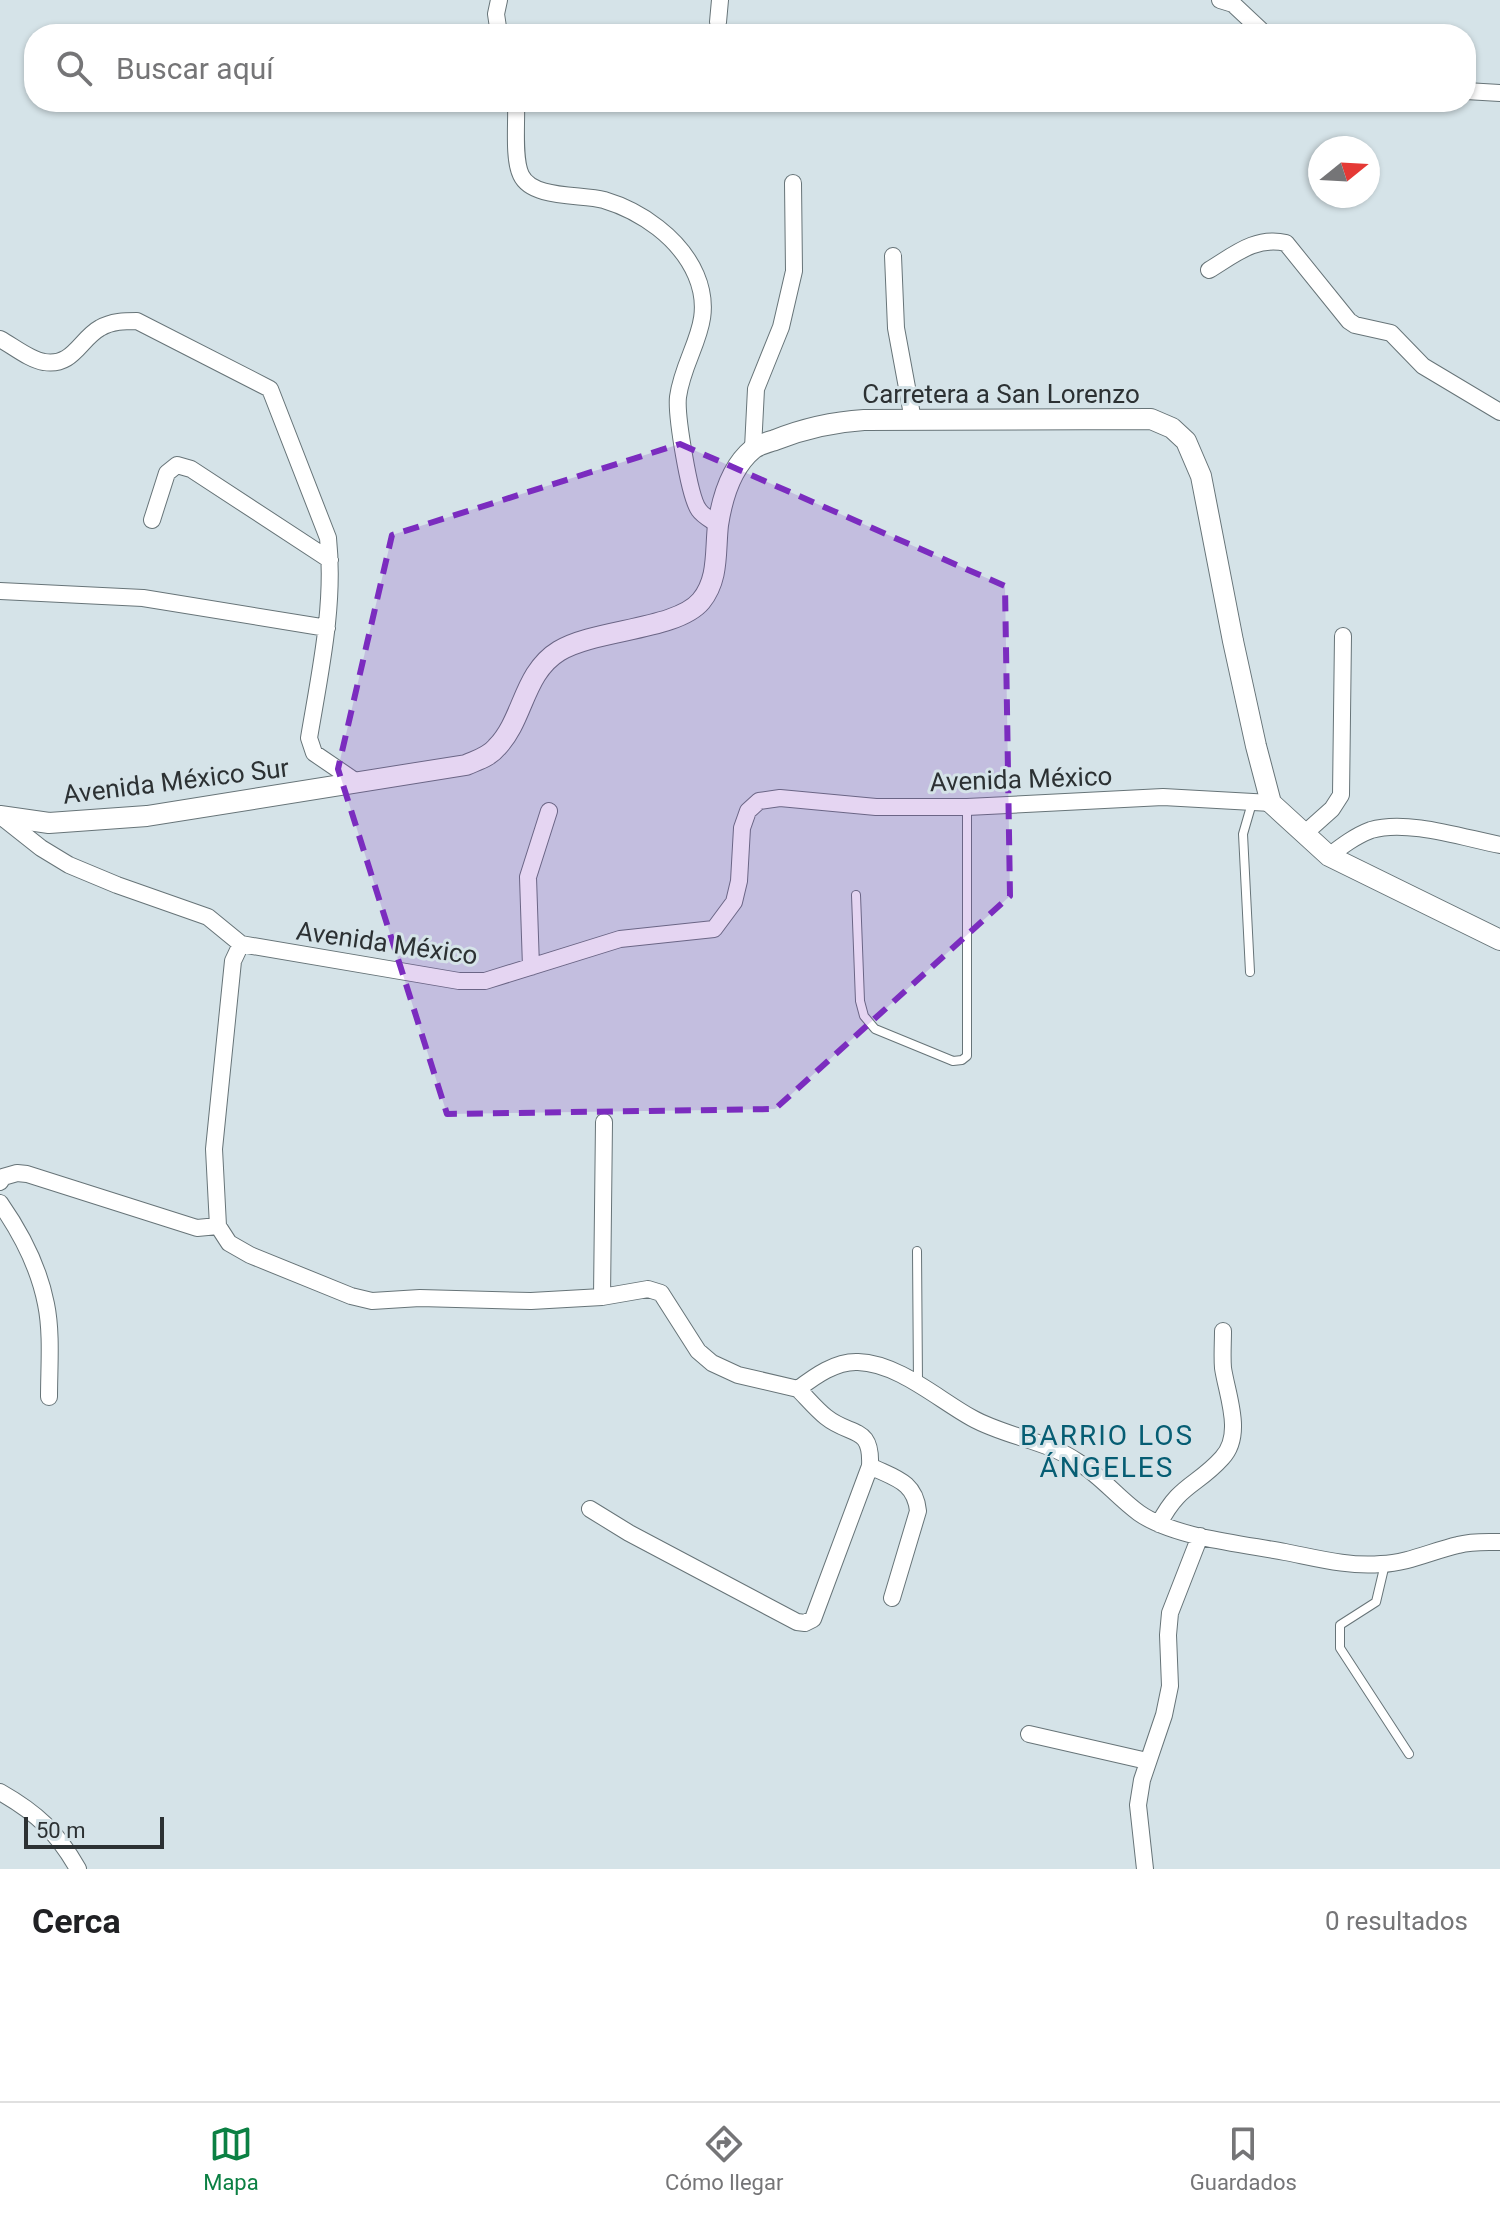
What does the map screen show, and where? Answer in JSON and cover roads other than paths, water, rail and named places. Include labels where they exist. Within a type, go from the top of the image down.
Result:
[{"type":"street","points":[[498,24],[499,0]]},
{"type":"street","points":[[718,22],[720,0]]},
{"type":"street","points":[[1220,0],[1233,4],[1254,24]]},
{"type":"street","points":[[1476,92],[1500,93]]},
{"type":"street","points":[[516,112],[519,173],[527,183],[538,191],[606,201],[644,217],[682,250],[694,270],[703,305],[702,327],[683,379],[678,409],[693,493],[699,510],[718,525]]},
{"type":"street","points":[[0,339],[43,362],[63,361],[78,351],[99,328],[117,321],[137,321],[270,389],[328,538],[327,628],[309,738],[314,753],[358,783],[466,765],[485,758],[506,737],[535,676],[558,651],[583,639],[667,620],[690,611],[712,583],[723,499],[732,476],[753,448],[756,389],[781,327],[794,271],[793,183]]},
{"type":"street","points":[[1209,270],[1254,243],[1272,240],[1286,243],[1349,321],[1391,333],[1423,366],[1500,412]]},
{"type":"street","points":[[893,256],[896,328],[913,420]]},
{"type":"street","name":"Carretera a San Lorenzo","points":[[753,448],[832,422],[1151,419],[1172,428],[1186,441],[1201,476],[1262,802]]},
{"type":"street","points":[[152,520],[167,473],[177,465],[191,469],[330,560]]},
{"type":"street","points":[[0,591],[143,598],[327,628]]},
{"type":"street","points":[[1304,834],[1332,809],[1341,795],[1343,636]]},
{"type":"street","name":"Avenida México Sur","points":[[1,817],[49,823],[90,822],[358,783]]},
{"type":"street","name":"Avenida México","points":[[1,817],[69,865],[208,917],[241,944],[459,981],[485,981],[620,939],[714,929],[734,902],[739,881],[742,828],[748,811],[759,801],[780,798],[864,807],[967,807],[1163,797],[1262,802]]},
{"type":"street","points":[[1262,802],[1329,856],[1500,940]]},
{"type":"street","points":[[531,967],[528,877],[549,811]]},
{"type":"street","points":[[1329,856],[1349,841],[1374,829],[1427,829],[1500,845]]},
{"type":"street","points":[[241,944],[233,961],[214,1149],[218,1226],[229,1243],[250,1255],[351,1296],[372,1301],[420,1298],[531,1301],[602,1297],[648,1289],[661,1293],[698,1351],[712,1363],[738,1375],[798,1389],[827,1418],[864,1437],[871,1447],[870,1466],[821,1603],[813,1619],[805,1623],[797,1622],[629,1533],[590,1509]]},
{"type":"street","points":[[602,1297],[604,1122]]},
{"type":"street","points":[[0,1182],[3,1177],[27,1174],[197,1228],[218,1226]]},
{"type":"street","points":[[0,1203],[34,1265],[47,1306],[49,1397]]},
{"type":"street","points":[[1159,1524],[1169,1504],[1223,1457],[1231,1445],[1232,1417],[1223,1366],[1223,1331]]},
{"type":"street","points":[[798,1389],[818,1374],[836,1366],[861,1361],[918,1382],[971,1418],[1067,1454],[1099,1477],[1141,1515],[1159,1524],[1200,1536],[1342,1563],[1385,1564],[1429,1555],[1456,1545],[1500,1542]]},
{"type":"street","points":[[870,1466],[911,1487],[917,1497],[918,1511],[892,1598]]},
{"type":"street","points":[[1145,1869],[1138,1805],[1147,1761],[1164,1715],[1170,1686],[1170,1613],[1200,1536]]},
{"type":"street","points":[[1029,1734],[1147,1761]]},
{"type":"street","points":[[0,1792],[47,1823],[78,1869]]},
{"type":"lane","points":[[1250,972],[1243,834],[1262,802]]},
{"type":"lane","points":[[856,895],[860,1001],[864,1016],[875,1029],[953,1061],[962,1060],[967,1056],[967,807]]},
{"type":"lane","points":[[917,1251],[918,1382]]},
{"type":"lane","points":[[1385,1564],[1376,1602],[1340,1625],[1340,1648],[1409,1754]]},
{"type":"district","name":"BARRIO LOS ÁNGELES","points":[[1107,1451]]}]
